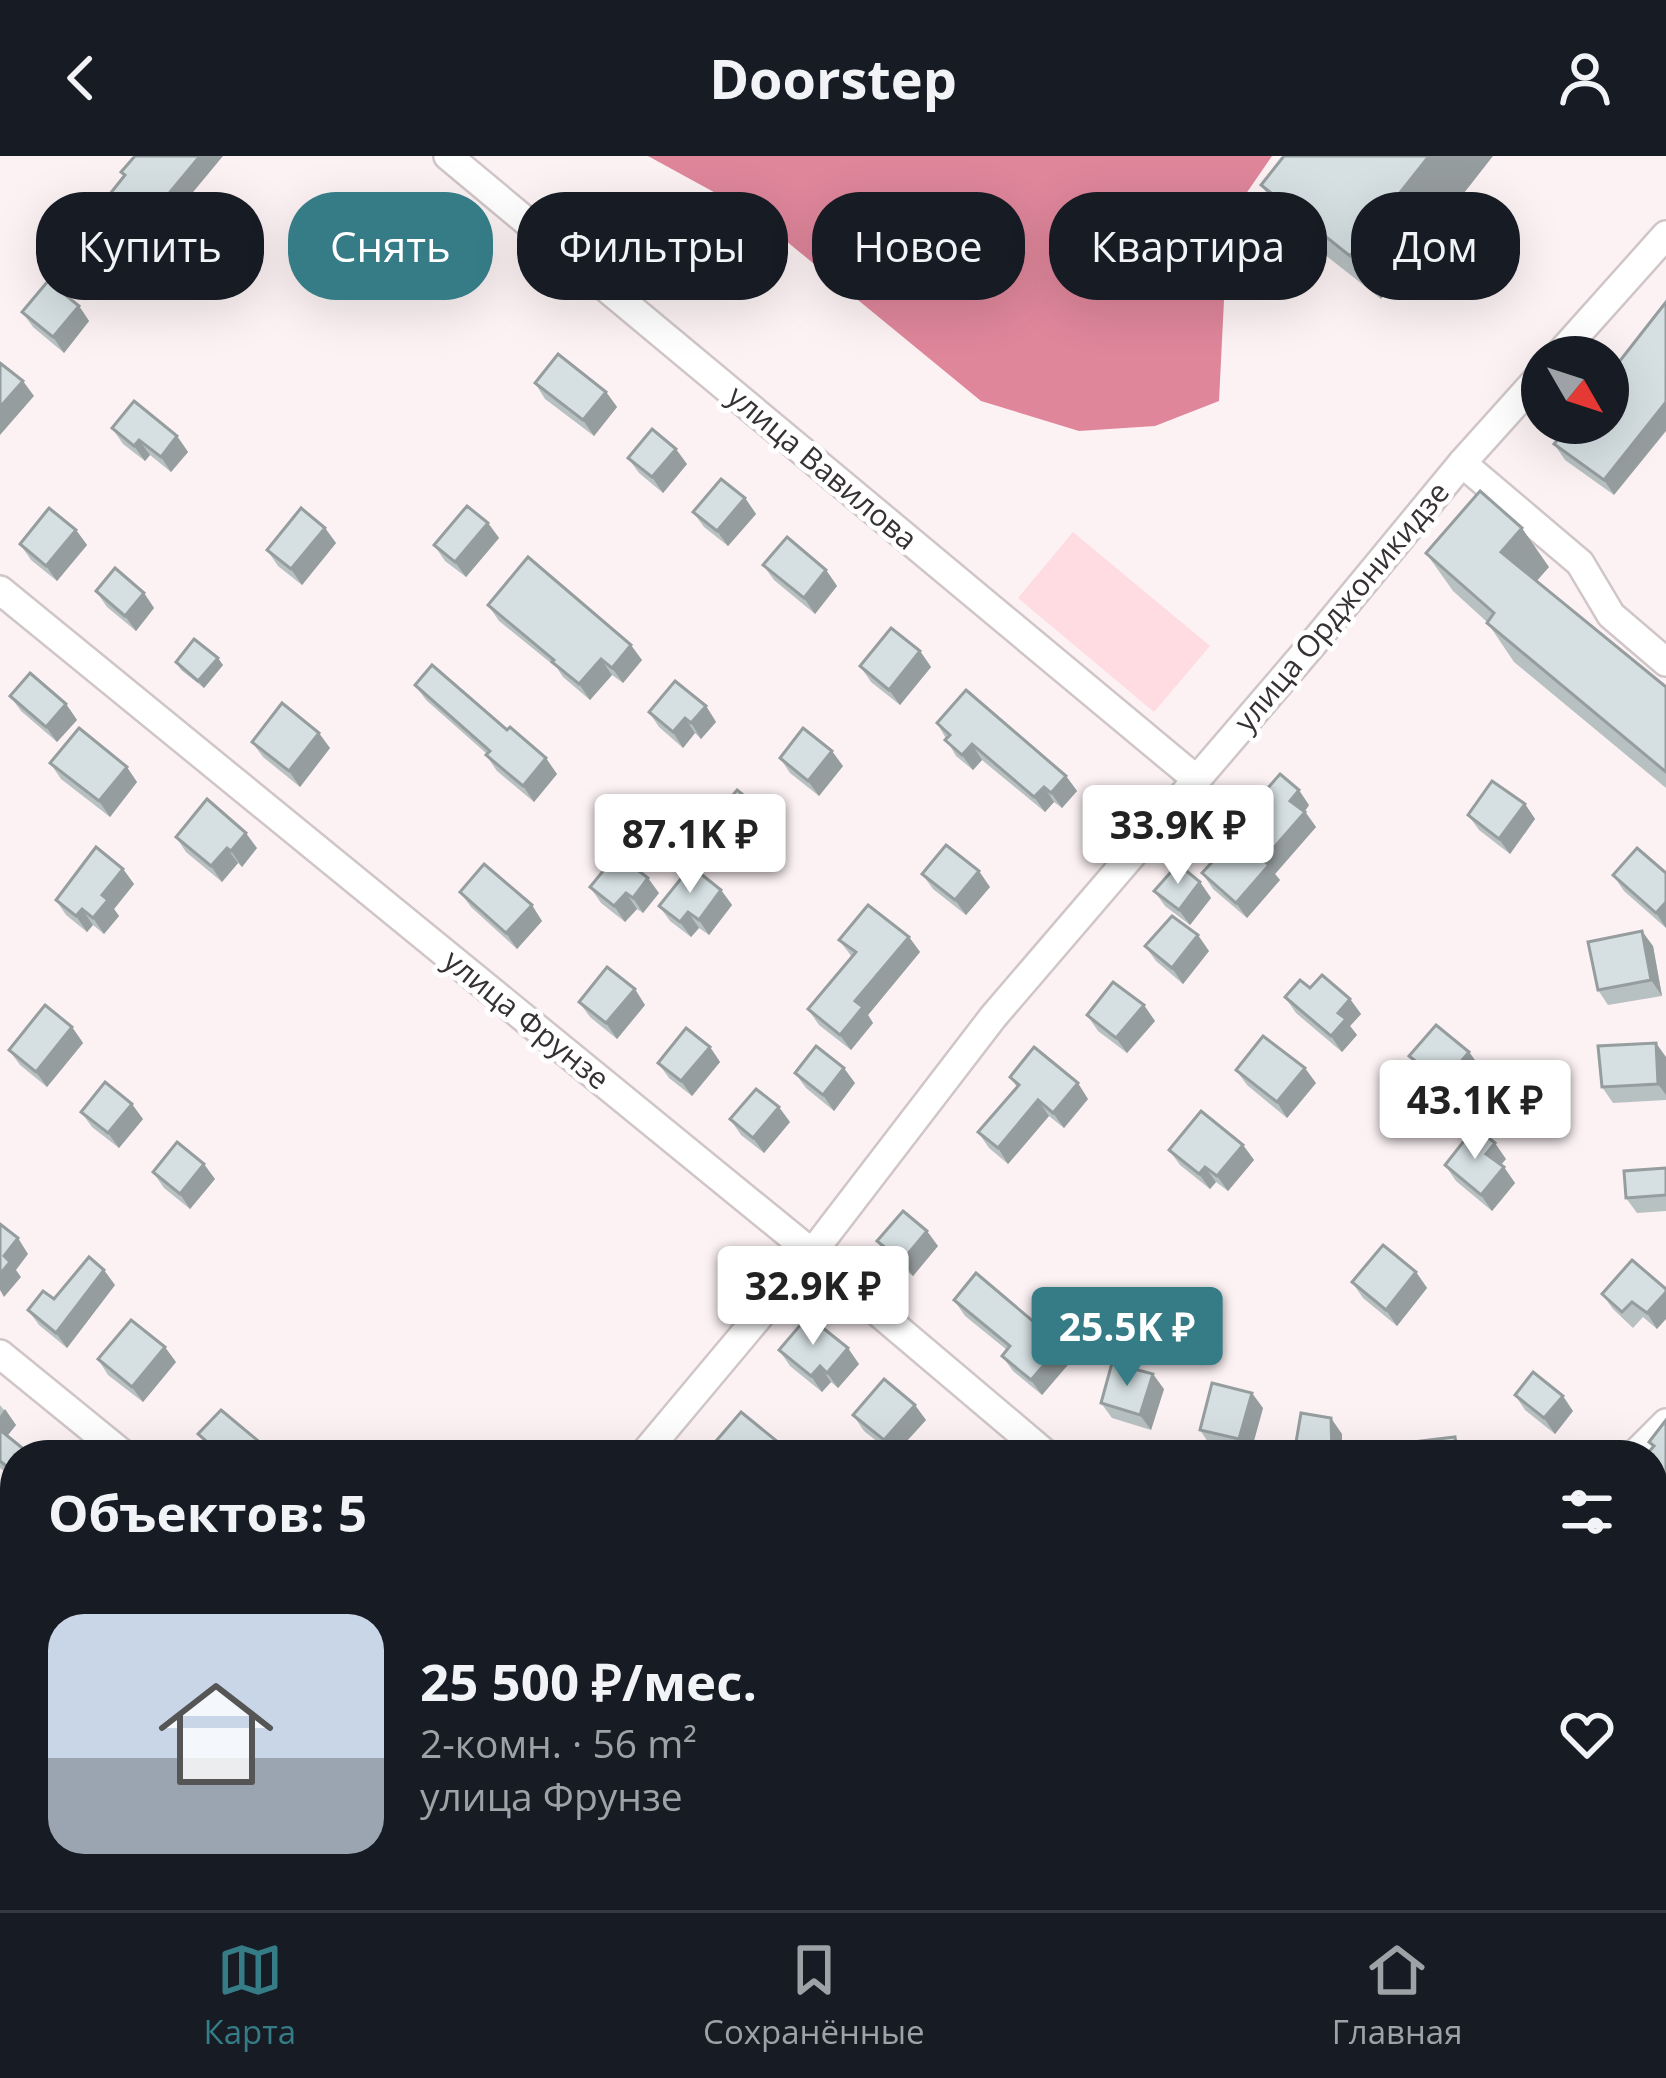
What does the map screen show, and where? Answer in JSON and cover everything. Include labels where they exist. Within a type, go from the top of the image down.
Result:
[{"type":"street","name":"улица Вавилова","points":[[448,156],[1196,779]]},
{"type":"street","points":[[1576,336],[1666,235]]},
{"type":"street","name":"улица Орджоникидзе","points":[[656,1440],[812,1253],[994,1017],[1521,397]]},
{"type":"street","points":[[1462,463],[1580,563],[1611,615],[1666,662]]},
{"type":"street","name":"улица Фрунзе","points":[[0,590],[812,1253],[1029,1440]]},
{"type":"street","points":[[0,1354],[106,1440]]},
{"type":"shaded area","points":[[648,156],[1272,156],[1247,192],[1049,192],[1049,300],[1224,300],[1219,401],[1155,426],[1079,431],[981,401],[858,300],[1025,300],[1025,192],[812,192],[812,262],[788,243],[788,192],[714,192]]},
{"type":"shaded area","points":[[1073,532],[1210,646],[1154,712],[1018,598]]},
{"type":"building","points":[[135,156],[200,156],[170,192],[112,192],[125,175],[121,172]]},
{"type":"building","points":[[1284,156],[1429,156],[1401,192],[1351,192],[1350,256],[1327,238],[1327,192],[1270,192],[1261,185]]},
{"type":"building","points":[[36,295],[36,300],[72,300],[79,306],[53,337],[22,312]]},
{"type":"building","points":[[1666,302],[1666,402],[1604,480],[1554,444],[1629,444],[1629,349]]},
{"type":"building","points":[[558,354],[606,392],[583,420],[535,383]]},
{"type":"building","points":[[0,363],[23,381],[0,407]]},
{"type":"building","points":[[134,401],[177,436],[161,457],[139,440],[134,446],[112,428]]},
{"type":"building","points":[[652,429],[676,449],[652,477],[628,458]]},
{"type":"building","points":[[721,479],[745,498],[717,531],[693,512]]},
{"type":"building","points":[[1480,491],[1522,528],[1501,552],[1666,687],[1666,772],[1487,623],[1494,613],[1426,553]]},
{"type":"building","points":[[467,506],[488,523],[455,562],[434,545]]},
{"type":"building","points":[[49,508],[76,530],[46,566],[20,544]]},
{"type":"building","points":[[301,508],[325,528],[291,569],[267,550]]},
{"type":"building","points":[[787,537],[826,570],[804,598],[763,565]]},
{"type":"building","points":[[528,557],[631,645],[612,668],[601,659],[579,684],[488,605]]},
{"type":"building","points":[[115,568],[144,593],[125,616],[96,591]]},
{"type":"building","points":[[891,628],[920,651],[889,690],[860,666]]},
{"type":"building","points":[[194,639],[218,658],[198,681],[176,662]]},
{"type":"building","points":[[432,665],[546,758],[523,786],[415,685]]},
{"type":"building","points":[[30,673],[66,704],[46,727],[10,696]]},
{"type":"building","points":[[675,681],[706,706],[691,723],[685,718],[673,732],[649,712]]},
{"type":"building","points":[[966,690],[1066,776],[1051,793],[1044,787],[1034,797],[972,744],[962,755],[945,740],[950,735],[937,723]]},
{"type":"building","points":[[282,703],[319,733],[289,771],[252,742]]},
{"type":"building","points":[[79,728],[127,767],[99,801],[50,763]]},
{"type":"building","points":[[803,728],[832,751],[808,781],[780,758]]},
{"type":"building","points":[[1280,774],[1299,790],[1290,801],[1305,812],[1263,860],[1269,865],[1236,903],[1202,873],[1254,817],[1248,811]]},
{"type":"building","points":[[1492,781],[1525,804],[1499,839],[1468,815]]},
{"type":"building","points":[[737,790],[768,815],[743,843],[713,819]]},
{"type":"building","points":[[207,799],[246,833],[211,866],[176,837]]},
{"type":"building","points":[[946,845],[979,871],[955,900],[922,874]]},
{"type":"building","points":[[96,847],[123,869],[102,895],[108,900],[93,918],[82,909],[76,916],[56,900]]},
{"type":"building","points":[[1637,848],[1666,873],[1666,902],[1656,913],[1613,875]]},
{"type":"building","points":[[617,854],[648,878],[633,898],[626,893],[614,906],[590,887]]},
{"type":"building","points":[[484,864],[532,905],[506,933],[460,892]]},
{"type":"building","points":[[1178,864],[1200,882],[1179,910],[1154,891]]},
{"type":"building","points":[[691,866],[721,890],[699,920],[688,912],[680,922],[659,906]]},
{"type":"building","points":[[868,905],[909,937],[855,1001],[863,1007],[840,1035],[808,1009],[856,952],[839,940]]},
{"type":"building","points":[[1172,916],[1198,935],[1172,968],[1145,946]]},
{"type":"building","points":[[1642,931],[1651,980],[1598,990],[1588,942]]},
{"type":"building","points":[[607,967],[635,989],[606,1023],[579,1002]]},
{"type":"building","points":[[1322,975],[1350,999],[1338,1013],[1346,1019],[1331,1036],[1285,997],[1300,980],[1310,988]]},
{"type":"building","points":[[1113,982],[1144,1005],[1116,1038],[1087,1015]]},
{"type":"building","points":[[45,1005],[72,1027],[36,1072],[9,1050]]},
{"type":"building","points":[[1436,1025],[1469,1052],[1443,1083],[1409,1056]]},
{"type":"building","points":[[686,1028],[710,1047],[681,1081],[658,1063]]},
{"type":"building","points":[[1263,1036],[1305,1068],[1277,1102],[1236,1070]]},
{"type":"building","points":[[1656,1043],[1658,1084],[1602,1087],[1598,1046]]},
{"type":"building","points":[[816,1046],[844,1068],[823,1095],[795,1073]]},
{"type":"building","points":[[1034,1047],[1078,1083],[1053,1113],[1038,1100],[998,1148],[978,1132],[1019,1085],[1010,1077]]},
{"type":"building","points":[[105,1082],[132,1104],[108,1133],[81,1112]]},
{"type":"building","points":[[756,1089],[779,1107],[753,1138],[730,1119]]},
{"type":"building","points":[[1201,1111],[1243,1145],[1217,1176],[1205,1167],[1199,1174],[1169,1150]]},
{"type":"building","points":[[1475,1127],[1495,1143],[1486,1154],[1504,1167],[1481,1195],[1445,1165]]},
{"type":"building","points":[[177,1142],[204,1164],[180,1194],[153,1172]]},
{"type":"building","points":[[1666,1168],[1666,1195],[1626,1198],[1624,1171]]},
{"type":"building","points":[[903,1211],[927,1231],[902,1261],[877,1241]]},
{"type":"building","points":[[0,1224],[18,1238],[4,1256],[10,1262],[0,1274]]},
{"type":"building","points":[[1383,1245],[1416,1272],[1386,1310],[1352,1282]]},
{"type":"building","points":[[89,1257],[104,1270],[56,1333],[28,1310],[43,1291],[54,1299]]},
{"type":"building","points":[[1632,1260],[1666,1289],[1647,1313],[1632,1302],[1622,1312],[1602,1294]]},
{"type":"building","points":[[976,1273],[1061,1345],[1031,1380],[1002,1356],[1010,1346],[954,1300]]},
{"type":"building","points":[[808,1316],[848,1348],[827,1373],[820,1366],[811,1376],[779,1350]]},
{"type":"building","points":[[131,1320],[165,1347],[132,1387],[98,1359]]},
{"type":"building","points":[[1112,1363],[1153,1374],[1140,1415],[1101,1403]]},
{"type":"building","points":[[1533,1372],[1563,1396],[1544,1418],[1515,1395]]},
{"type":"building","points":[[884,1379],[915,1405],[884,1440],[853,1415]]},
{"type":"building","points":[[1212,1383],[1252,1393],[1239,1439],[1200,1430]]},
{"type":"building","points":[[221,1410],[257,1440],[205,1440],[198,1434]]},
{"type":"building","points":[[741,1412],[775,1440],[717,1440]]},
{"type":"building","points":[[1301,1413],[1331,1418],[1332,1440],[1296,1440]]},
{"type":"building","points":[[1666,1420],[1666,1440],[1651,1440]]}]
